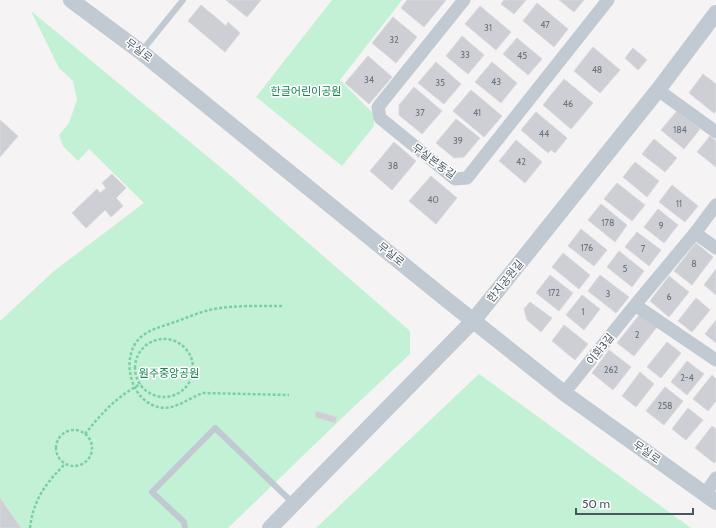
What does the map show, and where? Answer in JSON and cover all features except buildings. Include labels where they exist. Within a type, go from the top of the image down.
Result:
[{"type":"street","name":"무실로","points":[[71,0],[141,52],[564,393],[710,498]]},
{"type":"street","name":"무실본동길","points":[[464,0],[378,107],[380,118],[456,179],[467,178],[608,0]]},
{"type":"street","name":"한지공원길","points":[[270,528],[473,321],[658,90],[716,13]]},
{"type":"street","points":[[658,90],[716,132]]},
{"type":"street","name":"이화3길","points":[[564,393],[695,233],[716,205]]},
{"type":"street","points":[[695,233],[716,248]]},
{"type":"street","points":[[635,305],[716,360]]},
{"type":"street","points":[[710,498],[716,478]]},
{"type":"lane","points":[[141,52],[183,0]]},
{"type":"lane","points":[[185,528],[184,522],[152,492],[215,428],[293,503]]},
{"type":"path","points":[[282,306],[247,306],[209,310],[152,330],[141,337],[135,344],[131,353],[130,371],[131,381],[134,388],[149,403],[158,407],[171,407],[203,393],[289,395]]},
{"type":"path","points":[[161,339],[179,343],[187,350],[192,358],[192,377],[187,386],[180,392],[171,396],[162,397],[145,390],[141,384],[136,374],[136,364],[139,356],[151,342],[161,339]]},
{"type":"path","points":[[85,434],[109,406],[141,384]]},
{"type":"path","points":[[72,430],[78,430],[85,434],[92,442],[93,448],[90,459],[80,466],[74,467],[65,464],[56,452],[58,440],[61,435],[72,430]]},
{"type":"path","points":[[30,528],[32,510],[38,498],[50,480],[65,464]]},
{"type":"green space","name":"한글어린이공원","points":[[332,0],[402,0],[340,80],[373,113],[374,126],[342,166],[256,97]]},
{"type":"green space","name":"원주중앙공원","points":[[31,11],[225,171],[410,331],[410,354],[228,528],[0,528],[0,321],[54,271],[144,203],[89,149],[78,161],[63,146],[59,135],[69,123],[77,100],[73,81],[59,68]]},
{"type":"green space","points":[[479,374],[691,528],[316,528]]}]
